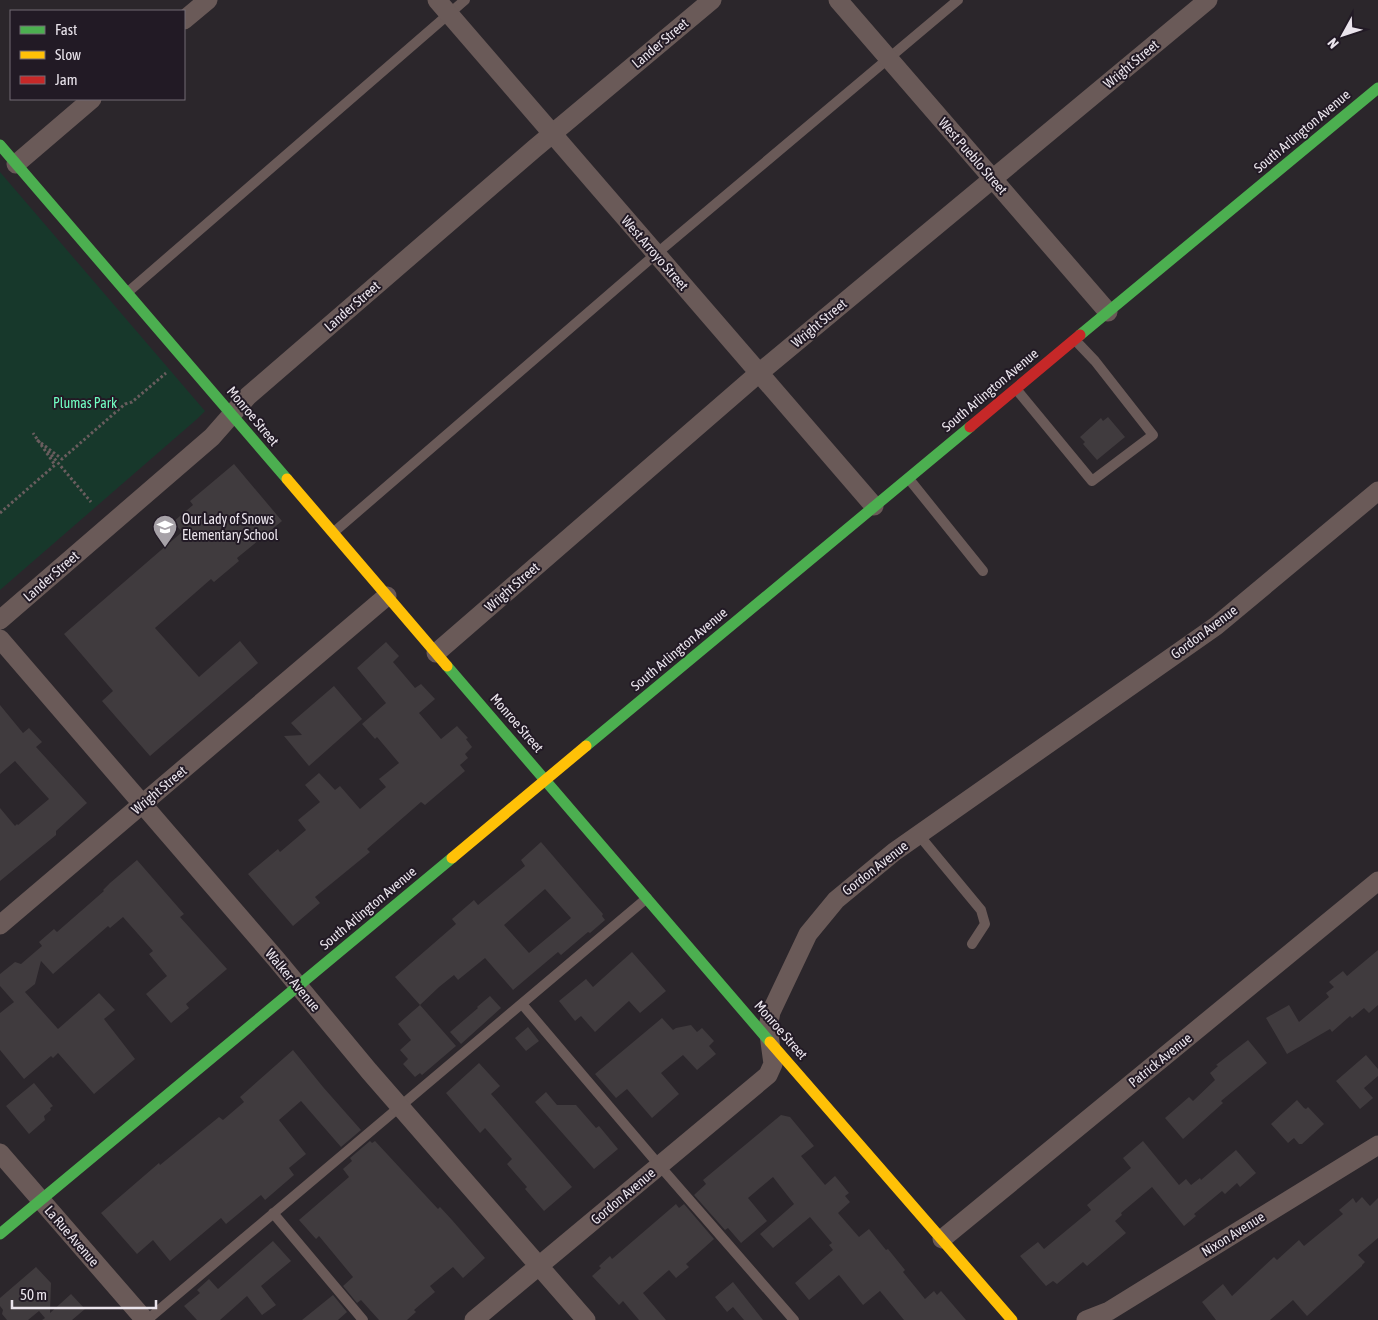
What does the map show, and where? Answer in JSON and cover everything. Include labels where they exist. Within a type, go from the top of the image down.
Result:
[{"type":"main road","name":"South Arlington Avenue","points":[[0,1234],[1378,88]]},
{"type":"main road","name":"Monroe Street","points":[[0,145],[870,1158],[1012,1320]]},
{"type":"street","points":[[185,19],[208,0]]},
{"type":"street","name":"Lander Street","points":[[0,620],[212,436],[248,396],[552,134],[712,0]]},
{"type":"street","name":"West Pueblo Street","points":[[838,0],[1108,312]]},
{"type":"street","name":"Wright Street","points":[[436,652],[759,373],[1208,0]]},
{"type":"street","name":"West Arroyo Street","points":[[443,7],[874,506]]},
{"type":"street","points":[[16,164],[91,100]]},
{"type":"street","name":"Gordon Avenue","points":[[474,1320],[768,1075],[773,1064],[769,1039],[771,1012],[808,934],[836,900],[870,870],[918,834],[1216,626],[1378,491]]},
{"type":"street","name":"Wright Street","points":[[0,925],[387,596]]},
{"type":"street","name":"Walker Avenue","points":[[0,639],[586,1320]]},
{"type":"street","name":"Patrick Avenue","points":[[942,1239],[1378,881]]},
{"type":"street","name":"Nixon Avenue","points":[[1086,1320],[1109,1311],[1378,1145]]},
{"type":"street","name":"La Rue Avenue","points":[[0,1153],[146,1320]]},
{"type":"lane","points":[[127,293],[443,7],[465,0]]},
{"type":"lane","points":[[333,533],[656,254],[958,0]]},
{"type":"lane","points":[[1016,389],[1092,481],[1153,435],[1095,361],[1075,340]]},
{"type":"lane","points":[[908,478],[983,571]]},
{"type":"lane","points":[[918,834],[981,910],[985,924],[972,944]]},
{"type":"lane","points":[[146,1320],[648,898]]},
{"type":"lane","points":[[522,1004],[794,1320]]},
{"type":"lane","points":[[274,1214],[363,1320]]},
{"type":"path","points":[[38,440],[62,459],[125,404],[132,402],[168,371]]},
{"type":"path","points":[[0,513],[55,465],[33,433]]},
{"type":"path","points":[[38,440],[91,502]]},
{"type":"green space","name":"Plumas Park","points":[[0,172],[205,411],[0,590]]},
{"type":"building","points":[[1108,417],[1125,437],[1097,460],[1083,444],[1085,442],[1080,437],[1101,418],[1103,421]]},
{"type":"building","points":[[234,464],[282,521],[237,558],[239,561],[214,582],[211,579],[155,628],[199,677],[240,641],[258,663],[150,756],[102,701],[113,691],[64,634],[182,532],[173,522],[193,505],[190,501]]},
{"type":"building","points":[[386,642],[399,656],[393,662],[415,688],[421,684],[435,699],[419,713],[441,739],[457,726],[468,738],[466,739],[472,747],[465,754],[468,758],[460,765],[465,771],[425,805],[421,802],[367,849],[370,852],[315,897],[320,903],[293,926],[248,874],[278,849],[280,852],[306,830],[298,820],[320,802],[305,785],[319,773],[335,790],[340,786],[360,809],[386,787],[379,779],[399,763],[377,737],[375,739],[362,724],[386,703],[357,668]]},
{"type":"building","points":[[334,686],[362,719],[309,766],[284,736],[302,735],[291,723]]},
{"type":"building","points":[[0,705],[23,733],[29,728],[42,742],[36,747],[87,803],[56,831],[56,835],[0,881],[0,808],[15,826],[49,799],[15,761],[0,774]]},
{"type":"building","points":[[541,842],[603,914],[602,916],[605,920],[590,933],[588,932],[561,955],[558,952],[513,990],[485,958],[458,980],[454,975],[420,1005],[395,977],[456,924],[452,919],[474,900],[478,905],[525,866],[521,860]],"holes":[[[545,889],[571,918],[529,953],[504,925]]]},
{"type":"building","points":[[137,860],[184,914],[180,917],[227,969],[186,1004],[189,1008],[171,1023],[146,994],[167,976],[149,954],[153,951],[123,917],[110,928],[108,926],[53,974],[41,961],[35,984],[25,992],[58,1029],[99,993],[115,1010],[104,1019],[135,1059],[94,1094],[58,1053],[53,1058],[51,1056],[24,1079],[0,1050],[0,1013],[14,1002],[0,986],[0,974],[15,962],[21,964],[42,946],[39,942],[54,929],[57,932]]},
{"type":"building","points":[[1378,950],[1378,1005],[1369,1013],[1364,1008],[1352,1018],[1350,1016],[1332,1032],[1330,1029],[1287,1054],[1266,1018],[1289,1005],[1299,1022],[1329,997],[1326,993],[1334,987],[1329,982],[1343,971],[1347,976]]},
{"type":"building","points":[[632,952],[666,991],[640,1013],[629,1001],[595,1032],[581,1016],[575,1021],[559,1001],[586,979],[593,987]]},
{"type":"building","points":[[490,996],[501,1008],[461,1044],[450,1032]]},
{"type":"building","points":[[420,1005],[456,1046],[422,1075],[420,1073],[415,1077],[403,1064],[408,1059],[400,1050],[411,1040],[398,1024]]},
{"type":"building","points":[[662,1018],[673,1030],[691,1025],[697,1032],[702,1028],[714,1041],[709,1046],[716,1054],[697,1070],[683,1055],[661,1073],[679,1094],[652,1118],[627,1089],[616,1098],[595,1074]]},
{"type":"building","points":[[528,1027],[539,1041],[526,1051],[515,1038]]},
{"type":"building","points":[[1248,1040],[1267,1063],[1221,1101],[1223,1103],[1183,1139],[1165,1118],[1189,1097],[1193,1101],[1215,1080],[1210,1073],[1218,1066],[1216,1065]]},
{"type":"building","points":[[293,1050],[361,1130],[341,1147],[301,1101],[279,1120],[306,1154],[289,1168],[294,1175],[265,1200],[261,1195],[226,1224],[221,1218],[170,1261],[153,1240],[137,1254],[101,1213],[159,1163],[160,1165],[219,1117],[223,1120],[244,1102],[240,1097]]},
{"type":"building","points":[[1366,1055],[1378,1069],[1378,1076],[1364,1088],[1373,1098],[1360,1109],[1336,1081]]},
{"type":"building","points":[[479,1063],[500,1086],[491,1094],[572,1187],[544,1211],[507,1164],[512,1159],[485,1128],[480,1133],[446,1093]]},
{"type":"building","points":[[34,1083],[53,1106],[44,1116],[45,1120],[29,1134],[6,1106]]},
{"type":"building","points":[[546,1092],[557,1105],[576,1105],[596,1128],[599,1126],[618,1149],[594,1169],[535,1102]]},
{"type":"building","points":[[1297,1100],[1304,1108],[1308,1107],[1324,1124],[1302,1144],[1299,1144],[1294,1138],[1288,1143],[1271,1124]]},
{"type":"building","points":[[781,1115],[790,1117],[814,1146],[801,1156],[825,1185],[835,1176],[849,1193],[845,1196],[850,1202],[838,1213],[859,1237],[869,1229],[905,1270],[903,1272],[925,1299],[934,1291],[937,1295],[941,1291],[966,1320],[904,1320],[880,1291],[863,1305],[839,1275],[809,1300],[795,1283],[833,1250],[829,1245],[832,1243],[810,1217],[773,1248],[760,1234],[794,1204],[773,1177],[748,1198],[767,1221],[741,1243],[728,1228],[725,1230],[694,1195],[706,1184],[703,1180]]},
{"type":"building","points":[[370,1141],[372,1143],[375,1141],[438,1209],[440,1207],[485,1258],[463,1278],[453,1267],[430,1286],[435,1292],[414,1310],[416,1312],[407,1320],[379,1320],[361,1300],[357,1303],[343,1286],[353,1277],[319,1236],[316,1239],[299,1220],[349,1177],[343,1169],[352,1161],[350,1158]]},
{"type":"building","points":[[1143,1141],[1179,1185],[1186,1179],[1191,1185],[1200,1178],[1201,1180],[1236,1150],[1256,1173],[1240,1187],[1237,1183],[1225,1194],[1222,1191],[1194,1214],[1196,1216],[1184,1226],[1152,1187],[1121,1213],[1122,1215],[1115,1221],[1126,1233],[1087,1266],[1083,1262],[1057,1284],[1053,1281],[1046,1286],[1020,1256],[1038,1242],[1044,1249],[1091,1210],[1087,1205],[1131,1168],[1123,1158]]},
{"type":"building","points":[[1362,1197],[1370,1206],[1378,1198],[1378,1238],[1358,1255],[1365,1262],[1362,1266],[1307,1316],[1293,1300],[1270,1320],[1216,1320],[1202,1302],[1223,1284],[1232,1296],[1274,1257],[1277,1260],[1299,1240],[1304,1246],[1343,1214],[1339,1210],[1353,1198],[1356,1203]]},
{"type":"building","points":[[676,1204],[679,1208],[684,1204],[714,1239],[686,1264],[689,1267],[676,1278],[669,1270],[643,1293],[666,1320],[639,1320],[623,1301],[619,1305],[592,1276],[610,1256],[612,1259]]},
{"type":"building","points":[[273,1241],[291,1261],[261,1286],[276,1305],[262,1315],[247,1296],[220,1320],[197,1320],[184,1306],[200,1293],[197,1290],[209,1279],[218,1289]]},
{"type":"building","points":[[36,1267],[51,1283],[50,1313],[71,1294],[85,1309],[72,1320],[42,1320],[45,1318],[39,1311],[28,1320],[7,1320],[2,1314],[0,1298]]},
{"type":"building","points":[[733,1282],[763,1320],[744,1320],[733,1307],[727,1312],[715,1297]]},
{"type":"building","points":[[333,1295],[347,1312],[338,1320],[302,1320]]},
{"type":"traffic: fast","points":[[1080,335],[1378,88]]},
{"type":"traffic: fast","points":[[0,145],[287,479]]},
{"type":"traffic: fast","points":[[586,746],[970,427]]},
{"type":"traffic: fast","points":[[447,666],[770,1042]]},
{"type":"traffic: fast","points":[[0,1234],[452,858]]},
{"type":"traffic: slow","points":[[287,479],[447,666]]},
{"type":"traffic: slow","points":[[452,858],[586,746]]},
{"type":"traffic: slow","points":[[770,1042],[1012,1320]]},
{"type":"traffic: jam","points":[[970,427],[1080,335]]},
{"type":"place","name":"Our Lady of Snows Elementary School","points":[[165,548]]}]
